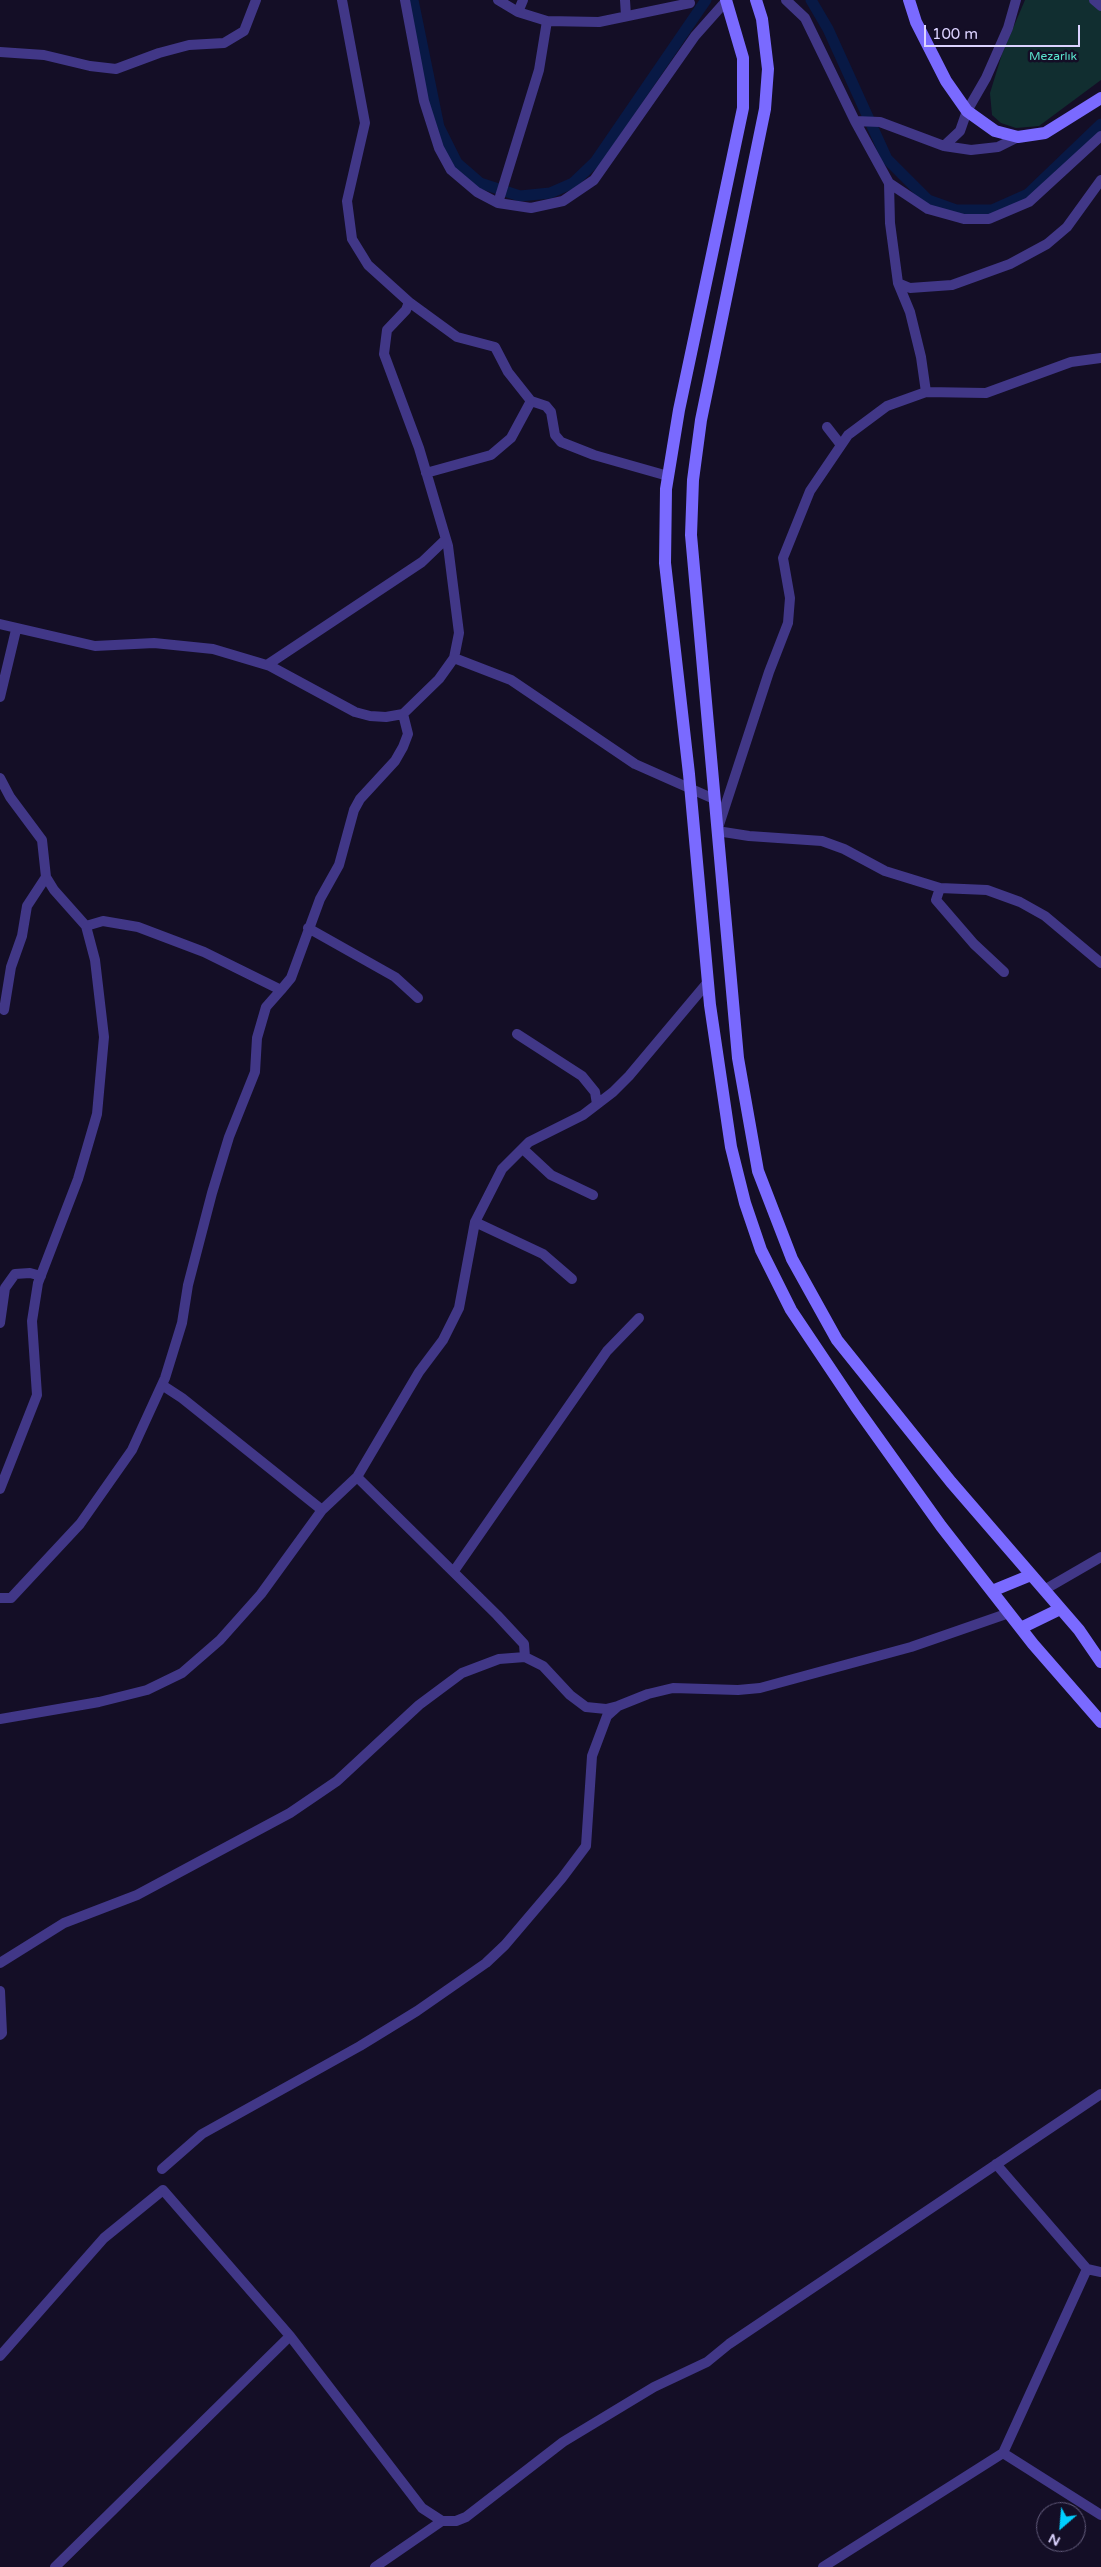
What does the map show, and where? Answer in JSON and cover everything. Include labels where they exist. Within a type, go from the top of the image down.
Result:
[{"type":"main road","points":[[727,0],[742,58],[743,108],[678,410],[668,476],[665,564],[690,789],[708,982],[731,1147],[745,1203],[761,1250],[791,1310],[856,1407],[941,1526],[1021,1628],[1101,1722]]},
{"type":"main road","points":[[756,0],[762,19],[768,69],[765,109],[701,420],[692,480],[691,535],[716,831],[738,1058],[758,1171],[792,1259],[837,1340],[951,1482],[1060,1609],[1101,1662]]},
{"type":"main road","points":[[909,0],[916,22],[942,72],[967,111],[995,131],[1018,138],[1045,133],[1101,98]]},
{"type":"main road","points":[[992,1591],[1031,1575]]},
{"type":"main road","points":[[1021,1628],[1060,1609]]},
{"type":"street","points":[[0,52],[44,55],[90,66],[116,68],[188,45],[224,43],[244,31],[256,0]]},
{"type":"street","points":[[342,0],[366,123],[347,201],[352,239],[368,265],[409,302],[457,336],[495,347],[508,372],[531,401],[546,406],[551,412],[555,434],[561,442],[594,455],[668,476]]},
{"type":"street","points":[[405,0],[424,101],[439,148],[451,170],[477,192],[501,196],[531,208],[563,200],[594,180],[695,36],[727,0]]},
{"type":"street","points":[[498,0],[518,12],[547,21],[599,22],[690,3]]},
{"type":"street","points":[[518,12],[523,0]]},
{"type":"street","points":[[625,0],[626,16]]},
{"type":"street","points":[[786,0],[805,18],[855,121],[889,183],[890,223],[898,283],[910,312],[922,357],[926,392]]},
{"type":"street","points":[[944,146],[960,131],[967,111],[990,69],[1008,28],[1016,0]]},
{"type":"street","points":[[1094,0],[1101,6]]},
{"type":"street","points":[[501,196],[539,70],[547,21]]},
{"type":"street","points":[[855,121],[880,122],[944,146],[971,150],[998,147],[1018,138]]},
{"type":"street","points":[[889,183],[928,209],[964,219],[989,219],[1029,202],[1101,136]]},
{"type":"street","points":[[898,283],[910,288],[952,285],[1010,264],[1047,244],[1067,227],[1101,180]]},
{"type":"street","points":[[0,624],[16,630],[95,646],[154,643],[213,649],[267,665],[355,712],[386,717],[403,714],[439,679],[454,658],[459,633],[446,539],[426,473],[384,354],[387,330],[406,310],[409,302]]},
{"type":"street","points":[[1101,358],[1071,362],[986,393],[926,392],[887,406],[848,435],[810,491],[783,558],[790,598],[788,623],[769,672],[716,831],[749,836],[822,841],[844,849],[885,871],[940,888],[987,890],[1020,902],[1045,916],[1101,963]]},
{"type":"street","points":[[426,473],[491,455],[511,438],[531,401]]},
{"type":"street","points":[[827,427],[841,445]]},
{"type":"street","points":[[267,665],[422,562],[446,539]]},
{"type":"street","points":[[0,697],[16,630]]},
{"type":"street","points":[[454,658],[511,680],[635,764],[714,798]]},
{"type":"street","points":[[0,1598],[11,1598],[80,1524],[103,1494],[132,1450],[162,1385],[182,1323],[188,1285],[212,1193],[229,1138],[255,1072],[257,1038],[266,1007],[291,978],[320,899],[339,865],[354,810],[360,799],[395,762],[404,747],[408,734],[403,714]]},
{"type":"street","points":[[0,778],[10,797],[42,840],[46,878],[54,890],[86,926],[95,960],[104,1037],[97,1114],[78,1179],[41,1276],[32,1320],[37,1395],[0,1489]]},
{"type":"street","points":[[4,1010],[11,967],[22,936],[27,906],[46,878]]},
{"type":"street","points":[[940,888],[936,900],[974,944],[1004,972]]},
{"type":"street","points":[[86,926],[103,921],[138,927],[204,952],[281,990]]},
{"type":"street","points":[[308,928],[395,977],[418,998]]},
{"type":"street","points":[[0,1719],[99,1702],[147,1690],[182,1673],[220,1640],[261,1594],[322,1510],[357,1477],[418,1372],[443,1340],[459,1308],[475,1222],[502,1169],[529,1142],[583,1114],[629,1076],[708,982]]},
{"type":"street","points":[[517,1034],[582,1076],[595,1092],[597,1104]]},
{"type":"street","points":[[523,1149],[551,1175],[593,1195]]},
{"type":"street","points":[[475,1222],[543,1254],[572,1279]]},
{"type":"street","points":[[0,1323],[5,1288],[15,1274],[30,1273],[41,1276]]},
{"type":"street","points":[[454,1571],[607,1351],[639,1318]]},
{"type":"street","points":[[162,1385],[182,1398],[322,1510]]},
{"type":"street","points":[[357,1477],[454,1571],[524,1644],[525,1657]]},
{"type":"street","points":[[1044,1590],[1101,1557]]},
{"type":"street","points":[[0,1963],[64,1923],[137,1895],[290,1813],[337,1781],[419,1705],[462,1673],[499,1659],[525,1657],[543,1666],[570,1695],[586,1707],[606,1709],[648,1694],[673,1688],[738,1690],[760,1688],[911,1647],[1009,1613]]},
{"type":"street","points":[[162,2169],[202,2134],[417,2011],[486,1963],[505,1945],[562,1878],[586,1846],[592,1756],[607,1716],[618,1706]]},
{"type":"street","points":[[0,1990],[2,2025],[0,2035]]},
{"type":"street","points":[[0,2356],[104,2238],[162,2190],[290,2336],[422,2508],[442,2521],[456,2522],[466,2517],[563,2442],[654,2387],[707,2362],[729,2344],[1101,2094]]},
{"type":"street","points":[[996,2164],[1086,2269],[1101,2272]]},
{"type":"street","points":[[823,2567],[1003,2453],[1086,2269]]},
{"type":"street","points":[[55,2567],[290,2336]]},
{"type":"street","points":[[1003,2453],[1101,2515]]},
{"type":"street","points":[[375,2567],[442,2521]]},
{"type":"green space","name":"Mezarlık","points":[[1025,0],[1101,0],[1101,80],[1039,126],[1016,128],[1001,123],[992,115],[990,93],[1002,54]]},
{"type":"waterway","points":[[413,0],[439,127],[457,163],[480,183],[520,196],[550,193],[573,183],[595,162],[706,0]]},
{"type":"waterway","points":[[811,0],[828,29],[887,159],[928,200],[956,210],[992,210],[1028,194],[1101,124]]}]
